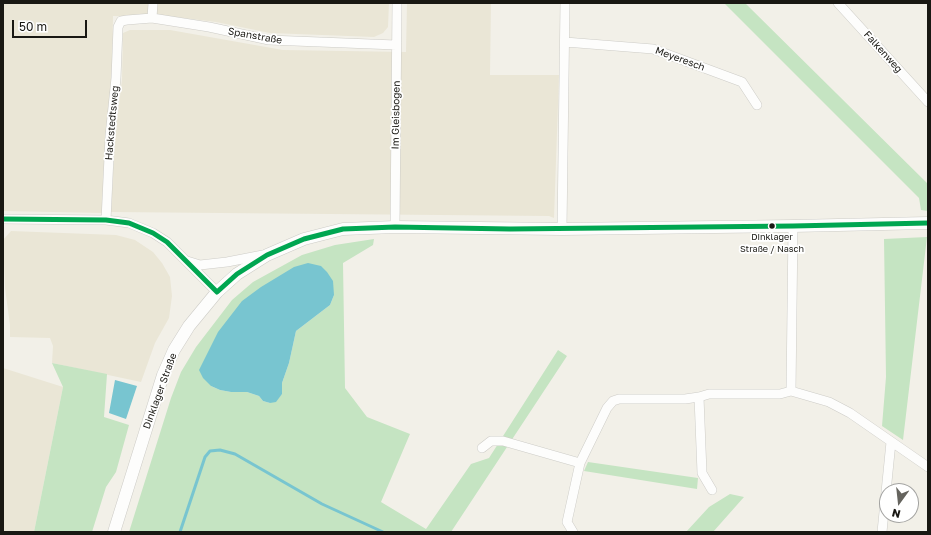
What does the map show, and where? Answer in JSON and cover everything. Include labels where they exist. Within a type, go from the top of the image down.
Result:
[{"type":"main road","name":"Dinklager Straße","points":[[114,532],[163,375],[174,350],[189,326],[217,292],[236,274],[267,255],[304,239],[343,230],[395,227],[562,229],[928,223]]},
{"type":"street","points":[[152,18],[153,3]]},
{"type":"street","name":"Im Gleisbogen","points":[[395,227],[397,3]]},
{"type":"street","points":[[562,229],[565,3]]},
{"type":"street","name":"Falkenweg","points":[[838,3],[928,102]]},
{"type":"street","name":"Spanstraße","points":[[118,27],[121,21],[152,18],[209,27],[269,40],[396,44]]},
{"type":"street","name":"Hackstedtsweg","points":[[106,220],[110,136],[116,78],[118,27]]},
{"type":"street","name":"Meyeresch","points":[[565,42],[653,49],[742,82],[756,105]]},
{"type":"street","points":[[3,219],[106,220],[129,223],[153,233],[167,242],[217,292]]},
{"type":"street","points":[[791,391],[793,226]]},
{"type":"street","points":[[186,260],[200,265],[267,255]]},
{"type":"street","points":[[573,532],[567,522],[580,464],[607,408],[613,401],[620,399],[685,399],[709,394],[780,394],[791,391],[829,402],[850,412],[928,467]]},
{"type":"street","points":[[699,397],[702,473],[712,490]]},
{"type":"street","points":[[482,448],[491,441],[503,441],[580,464]]},
{"type":"street","points":[[882,532],[891,442]]},
{"type":"shaded area","points":[[3,3],[389,3],[388,27],[383,33],[374,37],[270,33],[216,22],[175,17],[113,16],[112,78],[103,213],[3,211]]},
{"type":"shaded area","points":[[407,3],[491,3],[490,75],[559,75],[554,218],[549,216],[111,212],[115,137],[122,80],[123,33],[130,30],[170,30],[283,50],[406,52]]},
{"type":"shaded area","points":[[11,231],[116,235],[135,240],[153,252],[162,263],[170,277],[172,296],[169,318],[155,343],[141,382],[52,363],[53,346],[50,338],[10,337],[10,325],[5,288],[3,240]]},
{"type":"shaded area","points":[[3,368],[63,387],[34,532],[3,532]]},
{"type":"green space","points":[[724,3],[745,3],[928,184],[928,211],[921,210],[919,198]]},
{"type":"green space","points":[[927,237],[903,440],[882,426],[886,377],[884,239]]},
{"type":"green space","points":[[374,239],[373,245],[343,263],[345,388],[367,417],[410,434],[381,502],[426,529],[471,464],[489,458],[558,350],[567,356],[451,532],[129,532],[171,398],[181,372],[196,347],[232,300],[253,282],[302,255],[335,245]],"holes":[[[334,295],[330,305],[296,331],[289,363],[282,383],[282,394],[270,403],[263,401],[259,396],[247,392],[231,392],[220,390],[211,386]]]},
{"type":"green space","points":[[52,363],[107,374],[104,417],[129,425],[116,472],[106,487],[92,532],[34,532],[63,387]]},
{"type":"green space","points":[[588,462],[698,478],[697,489],[584,471]]},
{"type":"green space","points":[[730,494],[744,497],[713,532],[686,532],[709,507]]},
{"type":"water","points":[[308,263],[321,266],[327,272],[333,281],[334,295],[330,305],[296,331],[289,363],[282,383],[282,394],[276,402],[270,403],[263,401],[259,396],[247,392],[231,392],[220,390],[211,386],[203,378],[199,370],[218,332],[242,301],[261,287],[294,267]]},
{"type":"water","points":[[115,380],[137,386],[126,419],[109,413]]},
{"type":"waterway","points":[[180,532],[205,457],[210,451],[220,450],[235,454],[322,504],[383,532]]},
{"type":"transit line","points":[[3,219],[106,220],[129,223],[153,233],[167,242],[217,292],[237,274],[267,255],[304,239],[343,229],[395,227],[510,229],[928,223]]},
{"type":"place","name":"Dinklager Straße / Nasch","points":[[772,226]]}]
